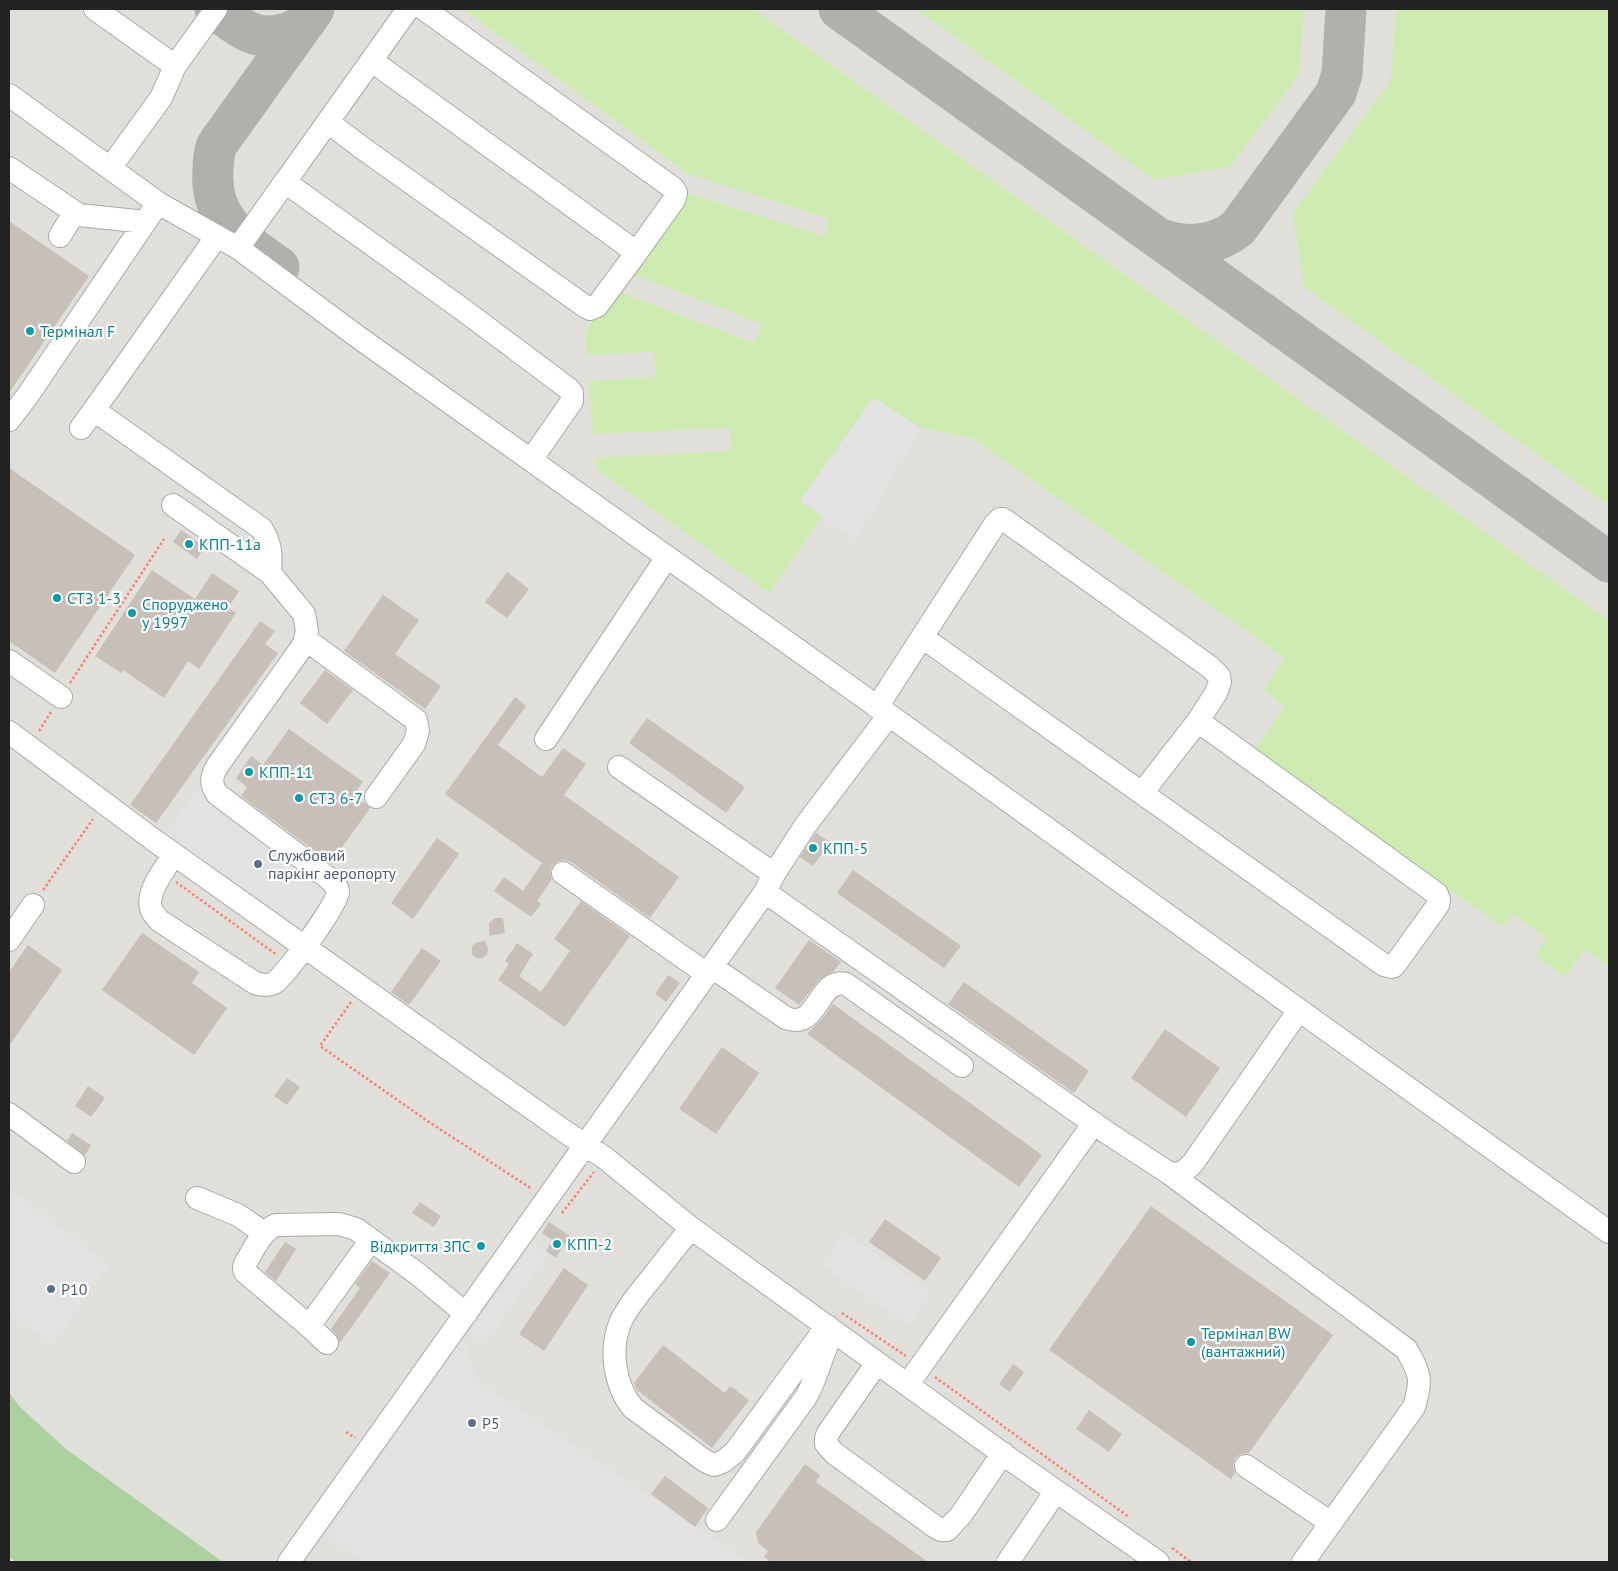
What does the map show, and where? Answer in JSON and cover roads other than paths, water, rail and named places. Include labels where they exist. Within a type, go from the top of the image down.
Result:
[{"type":"lane","points":[[95,9],[175,66]]},
{"type":"lane","points":[[110,168],[161,98],[175,66],[216,9]]},
{"type":"lane","points":[[238,248],[408,9]]},
{"type":"lane","points":[[328,122],[586,307],[590,309],[597,306],[674,200],[676,193],[673,188],[424,9]]},
{"type":"lane","points":[[372,61],[629,247],[634,256]]},
{"type":"lane","points":[[9,95],[158,203],[238,248],[358,337],[1609,1232]]},
{"type":"lane","points":[[10,172],[74,213],[82,216],[145,222]]},
{"type":"lane","points":[[285,182],[569,389],[572,394],[572,401],[531,460]]},
{"type":"lane","points":[[9,420],[28,395],[158,203]]},
{"type":"lane","points":[[60,236],[74,213]]},
{"type":"lane","points":[[81,428],[217,236]]},
{"type":"lane","points":[[94,410],[262,529],[270,543],[270,574]]},
{"type":"lane","points":[[173,505],[270,574],[304,614],[307,631],[304,644],[218,765],[212,774],[212,780],[217,794],[327,876],[338,892],[320,925],[291,965],[277,981],[271,985],[262,985],[255,983],[160,921],[151,908],[152,890],[174,854]]},
{"type":"lane","points":[[289,1562],[466,1314],[557,1208],[586,1145],[709,971],[883,711],[922,637],[1000,519],[1216,672],[1219,676],[1220,682],[1216,693],[1198,721],[1142,794]]},
{"type":"lane","points":[[546,739],[667,557]]},
{"type":"lane","points":[[922,637],[1384,965],[1391,967],[1397,963],[1438,905],[1437,894],[1198,721]]},
{"type":"lane","points":[[305,639],[416,720],[418,731],[414,744],[376,797]]},
{"type":"lane","points":[[9,661],[61,697]]},
{"type":"lane","points":[[9,732],[174,854],[605,1158],[691,1228],[877,1363],[1158,1562]]},
{"type":"lane","points":[[619,767],[769,883],[1094,1123],[1169,1174],[1406,1350],[1418,1368],[1420,1388],[1414,1407],[1303,1562]]},
{"type":"lane","points":[[563,873],[709,971],[786,1018],[798,1020],[807,1016],[832,986],[839,983],[846,984],[962,1066]]},
{"type":"lane","points":[[9,940],[33,905]]},
{"type":"lane","points":[[1169,1174],[1178,1175],[1185,1172],[1194,1163],[1299,1010]]},
{"type":"lane","points":[[9,1114],[74,1162]]},
{"type":"lane","points":[[908,1384],[1094,1123]]},
{"type":"lane","points":[[197,1198],[238,1215],[264,1233]]},
{"type":"lane","points":[[327,1343],[245,1272],[245,1264],[269,1228],[276,1225],[339,1224],[356,1229],[419,1275],[466,1314]]},
{"type":"lane","points":[[691,1228],[635,1299],[622,1320],[617,1333],[615,1351],[616,1370],[624,1398],[633,1408],[705,1461],[714,1465],[724,1461],[735,1452],[831,1328]]},
{"type":"lane","points":[[309,1326],[371,1240]]},
{"type":"lane","points":[[717,1520],[806,1397],[812,1386],[831,1328]]},
{"type":"lane","points":[[877,1363],[828,1433],[826,1444],[834,1453],[934,1526],[941,1530],[950,1528],[1003,1453]]},
{"type":"lane","points":[[1246,1466],[1331,1523]]},
{"type":"lane","points":[[1008,1562],[1056,1491]]},
{"type":"place","name":"Термінал F","points":[[30,331]]},
{"type":"place","name":"КПП-11а","points":[[189,544]]},
{"type":"place","name":"СТЗ 1-3","points":[[57,598]]},
{"type":"place","name":"Споруджено у 1997","points":[[132,613]]},
{"type":"place","name":"КПП-11","points":[[249,772]]},
{"type":"place","name":"СТЗ 6-7","points":[[299,798]]},
{"type":"place","name":"КПП-5","points":[[813,848]]},
{"type":"place","name":"Службовий паркінг аеропорту","points":[[258,864]]},
{"type":"place","name":"КПП-2","points":[[557,1244]]},
{"type":"place","name":"Відкриття ЗПС","points":[[481,1246]]},
{"type":"place","name":"P10","points":[[51,1289]]},
{"type":"place","name":"Термінал BW (вантажний)","points":[[1191,1342]]},
{"type":"place","name":"P5","points":[[472,1423]]}]
